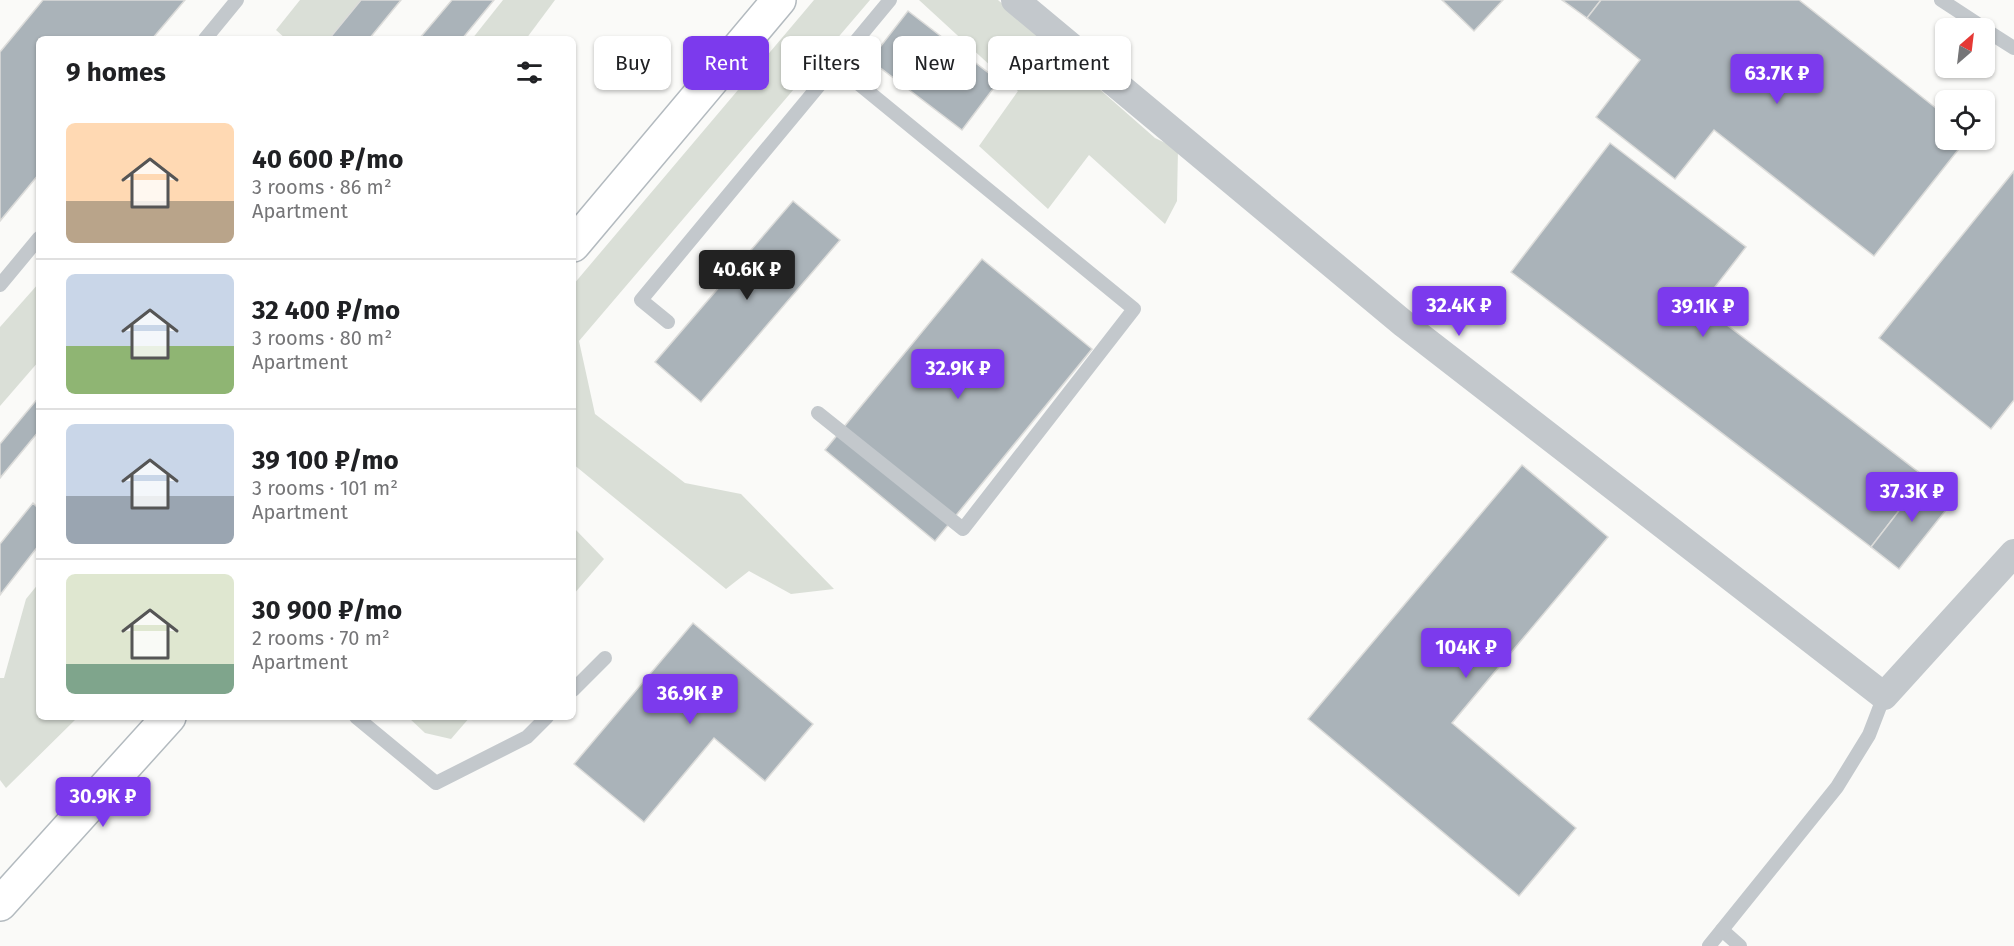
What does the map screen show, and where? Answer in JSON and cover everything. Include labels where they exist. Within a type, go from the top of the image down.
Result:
[{"type":"main road","points":[[576,241],[779,0]]},
{"type":"main road","points":[[0,904],[166,720]]},
{"type":"street","points":[[1015,0],[1404,324],[1884,696],[2014,553]]},
{"type":"lane","points":[[207,36],[237,0]]},
{"type":"lane","points":[[861,36],[890,0]]},
{"type":"lane","points":[[1941,0],[1968,18]]},
{"type":"lane","points":[[1995,36],[2014,48]]},
{"type":"lane","points":[[668,322],[641,300],[817,90]]},
{"type":"lane","points":[[818,413],[963,530],[1134,309],[866,90]]},
{"type":"lane","points":[[0,285],[36,242]]},
{"type":"lane","points":[[576,687],[605,658]]},
{"type":"lane","points":[[1709,946],[1837,787],[1869,735],[1884,696]]},
{"type":"lane","points":[[360,720],[436,783],[527,737],[544,720]]},
{"type":"lane","points":[[1722,930],[1740,946]]},
{"type":"shaded area","points":[[300,0],[361,0],[331,36],[283,36],[276,30]]},
{"type":"shaded area","points":[[503,0],[555,0],[528,36],[474,36]]},
{"type":"shaded area","points":[[814,0],[870,0],[839,36],[784,36]]},
{"type":"shaded area","points":[[919,0],[998,0],[1039,36],[988,36],[988,63],[976,52],[976,36],[958,36]]},
{"type":"shaded area","points":[[781,39],[781,90],[793,90],[579,341],[595,414],[685,483],[741,494],[834,589],[791,594],[749,571],[726,589],[576,466],[576,281],[738,90],[769,90],[769,53]]},
{"type":"shaded area","points":[[1100,90],[1155,138],[1178,149],[1177,201],[1165,224],[1089,155],[1048,209],[979,146],[1018,91]]},
{"type":"shaded area","points":[[36,286],[36,364],[0,406],[0,327]]},
{"type":"shaded area","points":[[576,530],[604,559],[576,592]]},
{"type":"shaded area","points":[[36,587],[36,720],[75,720],[6,788],[0,780],[0,678],[4,678],[26,599]]},
{"type":"shaded area","points":[[411,720],[467,720],[451,739],[425,733]]},
{"type":"building","points":[[43,0],[185,0],[155,36],[36,36],[36,178],[0,221],[0,52]]},
{"type":"building","points":[[361,0],[401,0],[371,36],[331,36]]},
{"type":"building","points":[[452,0],[494,0],[464,36],[422,36]]},
{"type":"building","points":[[1442,0],[1503,0],[1474,31]]},
{"type":"building","points":[[1562,0],[1601,0],[1587,18]]},
{"type":"building","points":[[1601,0],[1799,0],[1935,107],[1935,150],[1958,150],[1874,256],[1714,130],[1675,179],[1596,117],[1640,60],[1587,18]]},
{"type":"building","points":[[908,11],[940,36],[893,36],[893,78],[881,68],[881,46]]},
{"type":"building","points":[[976,63],[988,73],[988,90],[992,90],[962,130],[909,90],[976,90]]},
{"type":"building","points":[[1610,143],[1746,247],[1701,305],[1925,477],[1871,547],[1511,272]]},
{"type":"building","points":[[2014,171],[2014,400],[1991,429],[1879,338]]},
{"type":"building","points":[[793,201],[840,240],[701,402],[655,362]]},
{"type":"building","points":[[982,259],[1092,349],[935,541],[825,450]]},
{"type":"building","points":[[36,401],[36,435],[0,478],[0,444]]},
{"type":"building","points":[[1522,465],[1608,537],[1452,723],[1576,828],[1519,896],[1308,719]]},
{"type":"building","points":[[1925,477],[1954,500],[1899,569],[1871,547]]},
{"type":"building","points":[[33,503],[36,506],[36,549],[0,595],[0,544]]},
{"type":"building","points":[[693,623],[813,724],[765,781],[714,738],[644,822],[574,764]]}]
